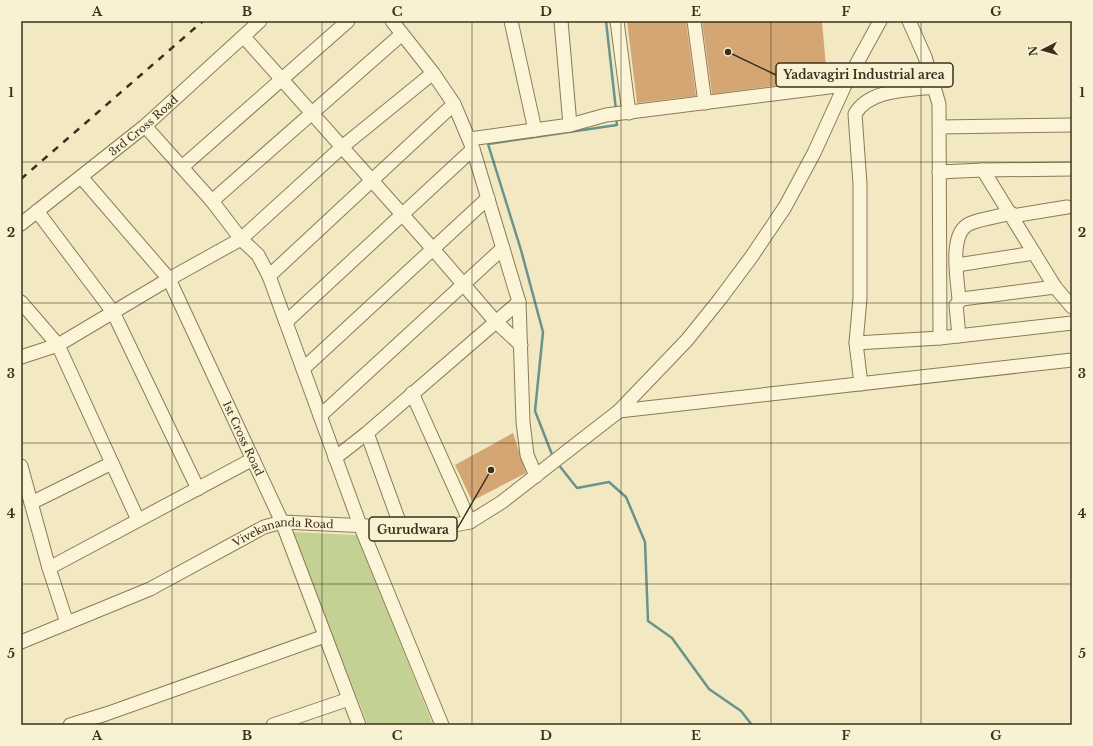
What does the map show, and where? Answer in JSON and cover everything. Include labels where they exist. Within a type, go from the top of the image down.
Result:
[{"type":"street","name":"3rd Cross Road","points":[[21,224],[82,178],[145,126],[260,21]]},
{"type":"street","points":[[182,167],[348,21]]},
{"type":"street","points":[[392,21],[433,73],[454,104],[473,142],[519,302],[523,422],[527,455],[536,476]]},
{"type":"street","points":[[511,21],[535,130]]},
{"type":"street","points":[[561,21],[570,125]]},
{"type":"street","points":[[617,21],[627,113]]},
{"type":"street","points":[[694,21],[705,103]]},
{"type":"street","name":"Vivekananda Road","points":[[21,642],[150,589],[264,527],[282,522],[434,529],[470,522],[502,502],[619,411],[687,340],[720,299],[752,256],[785,207],[814,153],[846,85],[880,21]]},
{"type":"street","points":[[909,21],[925,57],[939,104],[940,338]]},
{"type":"street","points":[[212,201],[402,34]]},
{"type":"street","points":[[244,37],[434,249],[495,321],[521,345]]},
{"type":"street","points":[[21,357],[58,345],[169,279],[241,239],[342,147],[433,73]]},
{"type":"street","points":[[286,322],[402,214],[473,142],[502,134],[570,125],[606,115],[846,85]]},
{"type":"street","points":[[861,384],[856,343],[860,298],[860,184],[854,121],[860,104],[869,99],[894,91],[934,87]]},
{"type":"street","points":[[839,99],[858,109]]},
{"type":"street","points":[[269,276],[454,104]]},
{"type":"street","points":[[940,127],[1072,125]]},
{"type":"street","points":[[145,126],[212,201],[241,239],[258,255],[269,276],[360,525],[442,725]]},
{"type":"street","points":[[939,172],[1072,169]]},
{"type":"street","points":[[983,170],[1055,287],[1072,307]]},
{"type":"street","name":"1st Cross Road","points":[[82,178],[169,279],[282,522],[359,725]]},
{"type":"street","points":[[303,369],[488,198]]},
{"type":"street","points":[[959,336],[956,305],[959,300],[956,243],[964,228],[968,224],[1011,215],[1067,207]]},
{"type":"street","points":[[37,211],[114,312],[198,489]]},
{"type":"street","points":[[320,416],[503,248]]},
{"type":"street","points":[[956,265],[1034,253]]},
{"type":"street","points":[[959,300],[1055,287]]},
{"type":"street","points":[[21,302],[58,345],[138,520]]},
{"type":"street","points":[[335,458],[367,433],[495,321],[519,302]]},
{"type":"street","points":[[856,343],[940,338],[1072,323]]},
{"type":"street","points":[[619,411],[1072,360]]},
{"type":"street","points":[[412,393],[470,522]]},
{"type":"street","points":[[367,433],[401,527]]},
{"type":"street","points":[[49,568],[252,459]]},
{"type":"street","points":[[31,503],[112,463]]},
{"type":"street","points":[[21,466],[49,568],[67,623]]},
{"type":"street","points":[[70,725],[107,720],[325,636]]},
{"type":"street","points":[[273,725],[349,699]]},
{"type":"green space","points":[[291,532],[357,535],[433,725],[368,725]]},
{"type":"building","points":[[627,21],[686,21],[696,96],[637,103]]},
{"type":"building","points":[[702,21],[822,21],[827,79],[712,94]]},
{"type":"building","points":[[513,433],[526,473],[472,501],[455,465]]},
{"type":"waterway","points":[[606,21],[616,110]]},
{"type":"waterway","points":[[553,457],[535,411],[543,332],[521,250],[488,144],[617,125],[616,117]]},
{"type":"waterway","points":[[558,464],[577,488],[609,482],[626,497],[645,542],[648,621],[672,638],[709,689],[741,711],[752,725]]},
{"type":"railway","points":[[21,179],[203,21]]},
{"type":"place","name":"Yadavagiri Industrial area","points":[[728,52]]},
{"type":"place","name":"Gurudwara","points":[[491,470]]}]
